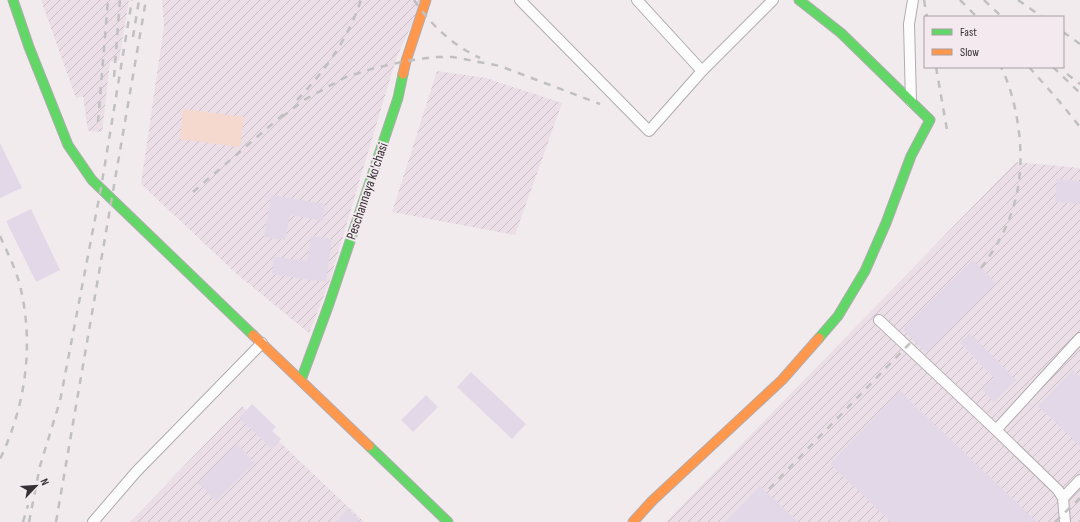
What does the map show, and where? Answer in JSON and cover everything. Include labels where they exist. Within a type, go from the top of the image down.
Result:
[{"type":"street","points":[[13,0],[29,47],[68,145],[92,180],[448,522]]},
{"type":"street","name":"Peschannaya ko'chasi","points":[[301,380],[329,304],[398,98],[406,61],[426,0]]},
{"type":"street","points":[[520,0],[648,131],[702,71],[773,0]]},
{"type":"street","points":[[637,0],[702,71]]},
{"type":"street","points":[[633,522],[652,501],[782,380],[838,316],[865,271],[886,223],[910,156],[930,120],[841,33],[799,0]]},
{"type":"street","points":[[911,101],[909,24],[913,0]]},
{"type":"street","points":[[879,320],[1058,490],[1062,498],[1065,522]]},
{"type":"street","points":[[996,430],[1080,338]]},
{"type":"street","points":[[93,522],[136,472],[262,343]]},
{"type":"street","points":[[1062,498],[1080,480]]},
{"type":"shaded area","points":[[41,0],[129,0],[119,60],[110,62],[102,132],[88,131],[83,96],[76,98]]},
{"type":"shaded area","points":[[162,0],[423,0],[396,59],[329,283],[309,333],[238,275],[141,184],[164,26]]},
{"type":"shaded area","points":[[437,71],[486,78],[562,103],[515,235],[392,212]]},
{"type":"shaded area","points":[[183,109],[244,117],[240,147],[180,139]]},
{"type":"shaded area","points":[[1016,162],[1080,168],[1080,522],[666,522]]},
{"type":"shaded area","points":[[242,406],[364,522],[130,522]]},
{"type":"building","points":[[0,143],[22,188],[0,198]]},
{"type":"building","points":[[1057,179],[1080,181],[1080,204],[1055,202]]},
{"type":"building","points":[[271,195],[325,204],[323,221],[290,215],[285,240],[264,237]]},
{"type":"building","points":[[31,209],[60,270],[36,282],[6,221]]},
{"type":"building","points":[[311,236],[332,239],[326,282],[272,274],[274,257],[307,261]]},
{"type":"building","points":[[973,260],[996,283],[926,353],[903,329]]},
{"type":"building","points":[[970,333],[1016,380],[994,402],[982,389],[994,378],[960,343]]},
{"type":"building","points":[[1073,370],[1080,377],[1080,446],[1038,406]]},
{"type":"building","points":[[471,372],[526,424],[512,439],[457,387]]},
{"type":"building","points":[[900,391],[1037,522],[891,522],[830,464]]},
{"type":"building","points":[[426,395],[438,407],[413,432],[401,420]]},
{"type":"building","points":[[252,404],[276,427],[272,431],[281,439],[272,449],[239,418]]},
{"type":"building","points":[[237,444],[255,463],[216,501],[198,483]]},
{"type":"building","points":[[760,486],[798,522],[725,522]]},
{"type":"building","points":[[348,509],[361,522],[336,522]]},
{"type":"railway","points":[[98,122],[108,0]]},
{"type":"railway","points":[[114,77],[120,0]]},
{"type":"railway","points":[[29,522],[40,466],[60,401],[101,188],[132,0]]},
{"type":"railway","points":[[133,37],[139,0]]},
{"type":"railway","points":[[56,522],[146,0]]},
{"type":"railway","points":[[297,100],[317,78],[335,54],[356,14],[361,0]]},
{"type":"railway","points":[[414,0],[443,34],[460,47],[480,58]]},
{"type":"railway","points":[[924,0],[927,16]]},
{"type":"railway","points":[[960,0],[976,16]]},
{"type":"railway","points":[[984,0],[1001,16]]},
{"type":"railway","points":[[1018,0],[1041,16]]},
{"type":"railway","points":[[1064,33],[1080,44]]},
{"type":"railway","points":[[282,117],[304,100],[346,77],[375,68],[406,61],[435,57],[453,57],[500,66],[600,104]]},
{"type":"railway","points":[[936,68],[947,130]]},
{"type":"railway","points":[[981,268],[993,251],[1010,217],[1019,183],[1020,145],[1018,125],[1012,95],[1001,68]]},
{"type":"railway","points":[[1030,68],[1080,127]]},
{"type":"railway","points":[[1054,68],[1080,93]]},
{"type":"railway","points":[[1067,74],[1080,84]]},
{"type":"railway","points":[[193,192],[285,113]]},
{"type":"railway","points":[[0,236],[12,263],[21,290],[27,333],[27,355],[21,398],[16,419],[0,459]]},
{"type":"railway","points":[[769,489],[913,340]]},
{"type":"railway","points":[[1055,522],[1080,498]]},
{"type":"railway","points":[[23,522],[28,505]]},
{"type":"traffic: fast","points":[[13,0],[29,47],[68,145],[92,180],[253,335]]},
{"type":"traffic: fast","points":[[799,0],[841,33],[930,120],[911,156],[886,223],[865,271],[838,316],[819,338]]},
{"type":"traffic: fast","points":[[301,380],[329,304],[398,98],[403,74]]},
{"type":"traffic: fast","points":[[369,446],[448,522]]},
{"type":"traffic: slow","points":[[403,74],[426,0]]},
{"type":"traffic: slow","points":[[253,335],[369,446]]},
{"type":"traffic: slow","points":[[633,522],[652,501],[782,380],[819,338]]}]
